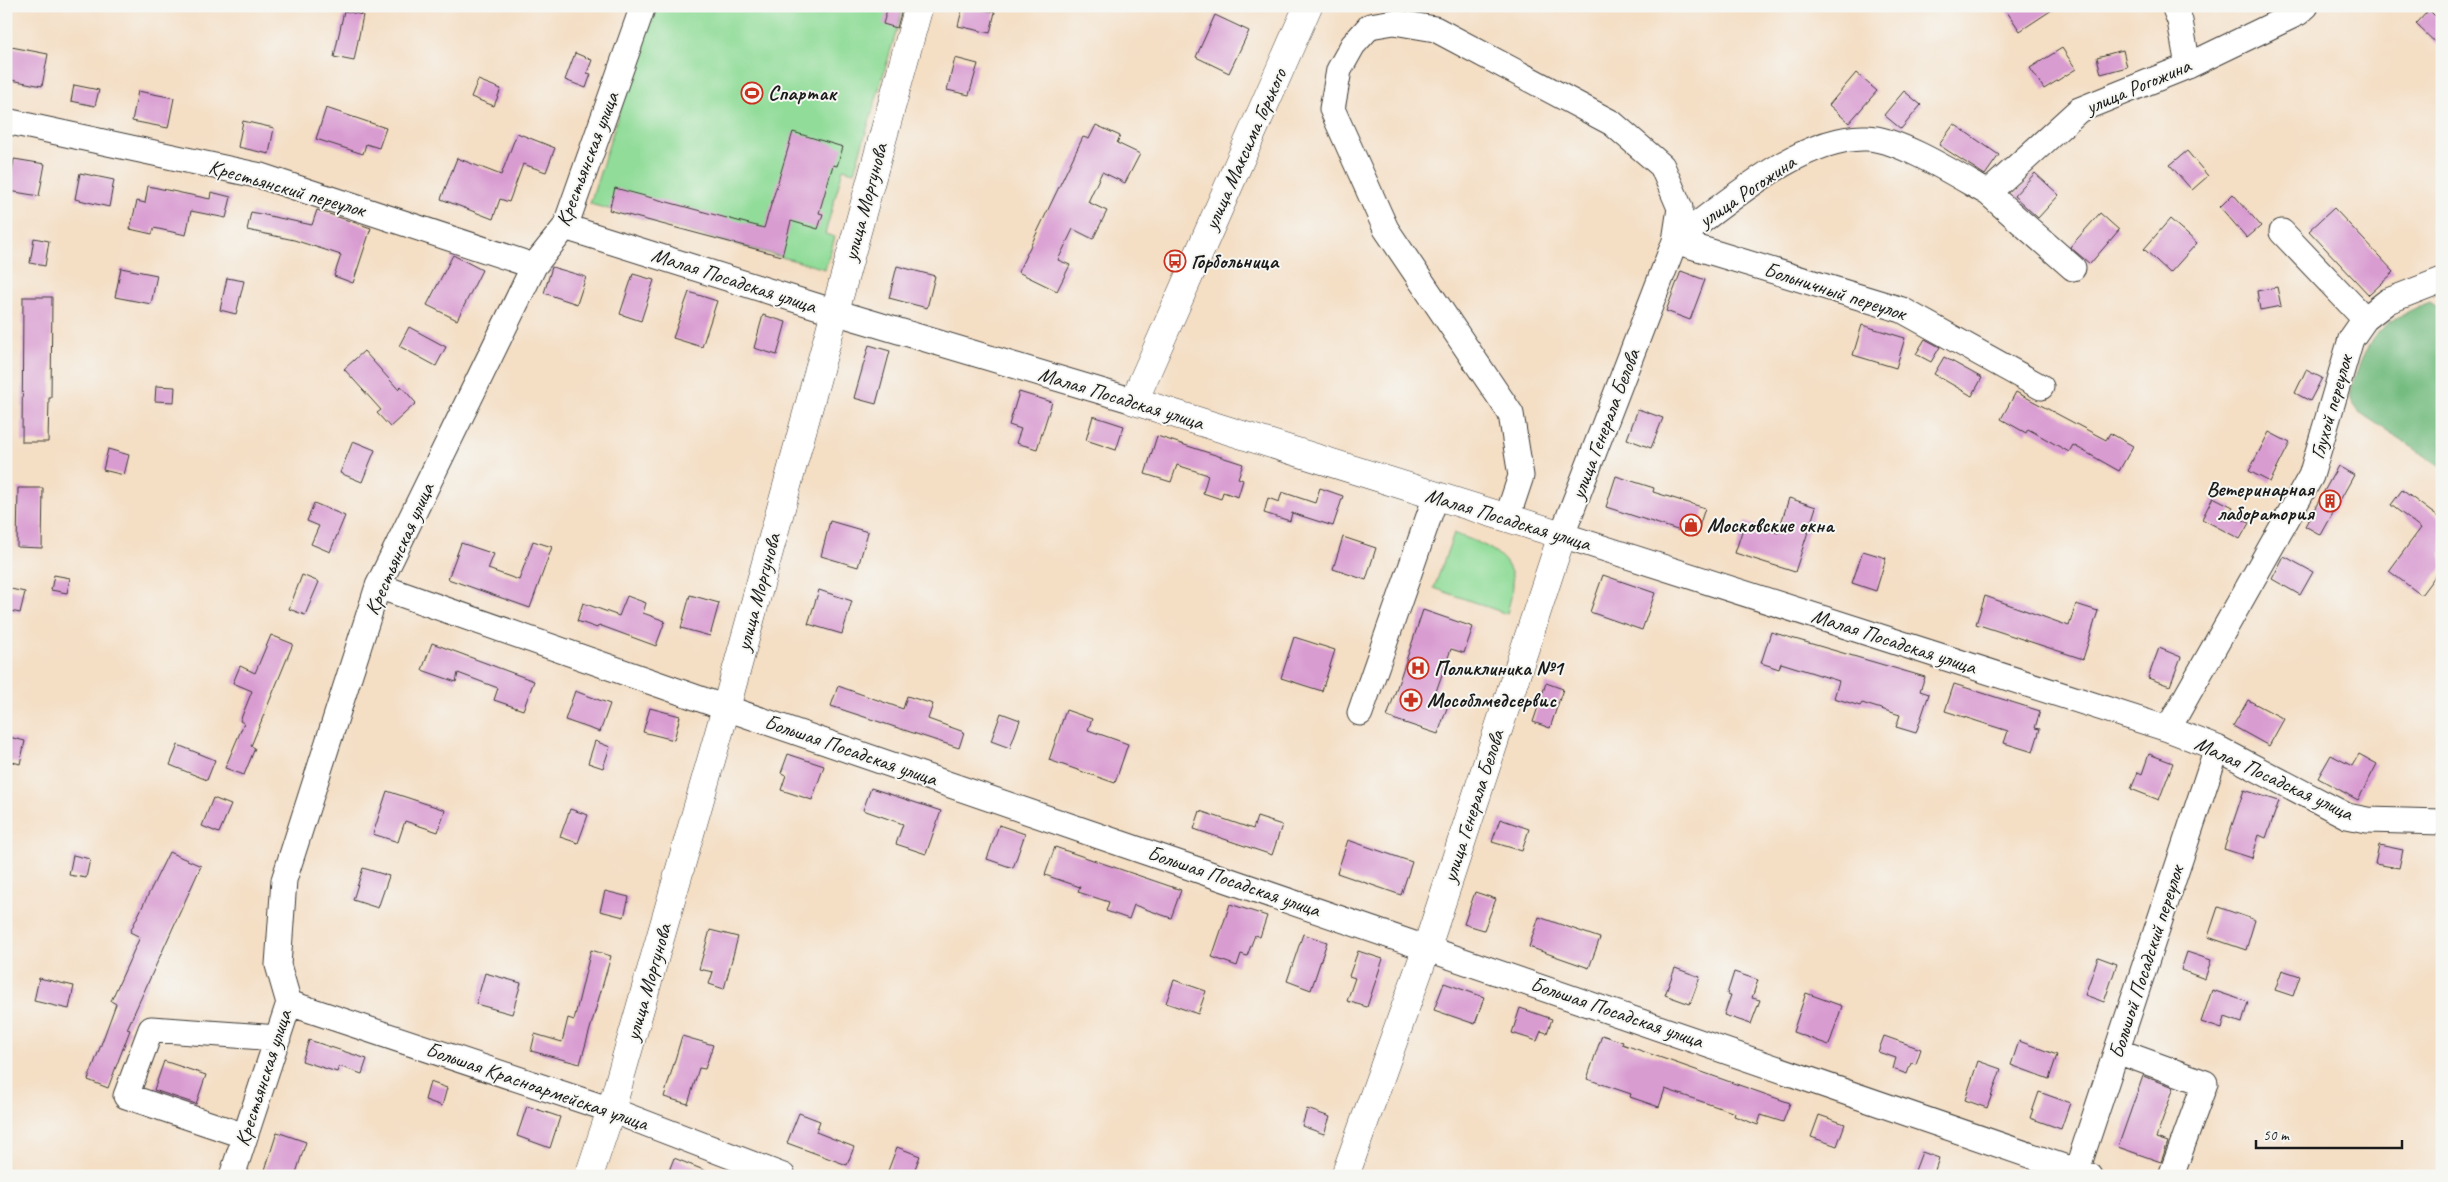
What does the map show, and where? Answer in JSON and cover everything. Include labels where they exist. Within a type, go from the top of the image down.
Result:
[{"type":"main road","name":"улица Моргунова","points":[[589,1176],[612,1110],[726,708],[919,6]]},
{"type":"main road","name":"улица Максима Горького","points":[[1134,401],[1308,6]]},
{"type":"main road","name":"Малая Посадская улица","points":[[1134,401],[1562,535]]},
{"type":"main road","name":"улица Генерала Белова","points":[[1345,1176],[1427,947],[1562,535]]},
{"type":"street","name":"Крестьянская улица","points":[[232,1176],[289,1004],[278,965],[284,880],[378,586],[534,266],[565,227],[643,6]]},
{"type":"street","points":[[2174,6],[2180,21],[2188,66]]},
{"type":"street","name":"улица Рогожина","points":[[1988,193],[2079,110],[2188,66],[2298,13],[2306,6]]},
{"type":"street","name":"улица Генерала Белова","points":[[1507,518],[1521,476],[1511,414],[1386,229],[1332,109],[1339,70],[1353,45],[1370,26],[1394,22],[1435,29],[1612,123],[1662,166],[1680,208],[1675,241],[1562,535]]},
{"type":"street","name":"Крестьянский переулок","points":[[6,121],[261,176],[534,266]]},
{"type":"street","name":"улица Рогожина","points":[[1675,241],[1776,167],[1827,143],[1868,138],[1909,150],[1988,193],[2073,268]]},
{"type":"street","name":"Малая Посадская улица","points":[[565,227],[835,312],[1134,401]]},
{"type":"street","points":[[2282,232],[2365,319]]},
{"type":"street","name":"Больничный переулок","points":[[1675,241],[1902,310],[2041,387]]},
{"type":"street","name":"Глухой переулок","points":[[2168,729],[2311,476],[2351,339],[2365,319],[2388,301],[2442,280]]},
{"type":"street","points":[[1360,713],[1436,496]]},
{"type":"street","name":"Малая Посадская улица","points":[[1562,535],[2168,729],[2217,748],[2347,816],[2367,820],[2442,822]]},
{"type":"street","name":"Большая Посадская улица","points":[[378,586],[726,708],[1427,947],[2080,1174]]},
{"type":"street","name":"Большой Посадский переулок","points":[[2080,1174],[2117,1051],[2217,748]]},
{"type":"street","name":"Большая Красноармейская улица","points":[[289,1004],[612,1110],[783,1176]]},
{"type":"street","points":[[245,1136],[126,1096],[151,1030],[278,1038]]},
{"type":"street","points":[[2117,1051],[2205,1082],[2171,1176]]},
{"type":"green space","name":"Спартак","points":[[653,6],[904,6],[854,172],[843,169],[825,234],[835,237],[825,269],[590,204]]},
{"type":"green space","points":[[2430,302],[2442,310],[2442,467],[2359,412],[2351,399],[2352,385],[2359,366],[2376,335],[2394,320]]},
{"type":"green space","points":[[1454,533],[1492,550],[1506,563],[1511,572],[1513,583],[1507,614],[1434,588]]},
{"type":"building","points":[[888,6],[903,6],[897,28],[883,24]]},
{"type":"building","points":[[963,6],[995,12],[990,33],[958,26]]},
{"type":"building","points":[[2003,6],[2058,6],[2020,31]]},
{"type":"building","points":[[2429,10],[2442,23],[2442,49],[2416,24]]},
{"type":"building","points":[[344,11],[363,15],[354,61],[334,57]]},
{"type":"building","points":[[1215,15],[1249,31],[1229,73],[1196,57]]},
{"type":"building","points":[[6,46],[48,54],[42,86],[6,79]]},
{"type":"building","points":[[2062,48],[2076,69],[2044,89],[2030,68]]},
{"type":"building","points":[[2123,50],[2127,67],[2101,74],[2097,57]]},
{"type":"building","points":[[575,53],[592,60],[587,73],[591,74],[586,88],[565,80]]},
{"type":"building","points":[[955,58],[978,64],[969,95],[947,90]]},
{"type":"building","points":[[1856,73],[1877,91],[1849,123],[1829,105]]},
{"type":"building","points":[[478,80],[501,89],[494,106],[471,97]]},
{"type":"building","points":[[74,85],[99,90],[95,106],[71,101]]},
{"type":"building","points":[[138,91],[174,98],[168,128],[132,121]]},
{"type":"building","points":[[1904,91],[1921,105],[1901,129],[1884,115]]},
{"type":"building","points":[[326,108],[386,128],[379,148],[366,144],[363,154],[316,139]]},
{"type":"building","points":[[243,121],[274,128],[269,154],[238,147]]},
{"type":"building","points":[[1954,124],[1999,155],[1985,175],[1939,145]]},
{"type":"building","points":[[1096,125],[1120,136],[1117,143],[1140,154],[1125,183],[1102,172],[1088,202],[1107,211],[1093,239],[1073,229],[1058,260],[1070,265],[1057,291],[1018,272],[1083,137],[1089,139]]},
{"type":"building","points":[[793,132],[843,147],[837,166],[833,165],[819,213],[823,214],[818,229],[791,221],[782,256],[609,210],[615,188],[764,228]]},
{"type":"building","points":[[517,133],[555,148],[546,172],[523,164],[509,202],[500,199],[493,219],[441,199],[457,158],[501,175]]},
{"type":"building","points":[[2187,151],[2208,176],[2192,190],[2170,165]]},
{"type":"building","points":[[14,159],[45,164],[39,196],[9,191]]},
{"type":"building","points":[[80,173],[114,180],[109,207],[75,199]]},
{"type":"building","points":[[2035,173],[2059,195],[2038,218],[2014,196]]},
{"type":"building","points":[[148,186],[210,199],[211,192],[231,197],[226,218],[191,211],[186,235],[154,228],[152,234],[130,229],[137,201],[145,203]]},
{"type":"building","points":[[2233,194],[2261,226],[2247,238],[2220,207]]},
{"type":"building","points":[[2334,208],[2394,272],[2369,295],[2309,231]]},
{"type":"building","points":[[317,210],[371,228],[353,283],[334,276],[341,255],[294,240],[247,230],[251,212],[312,225]]},
{"type":"building","points":[[2100,213],[2119,230],[2090,264],[2070,247]]},
{"type":"building","points":[[2170,219],[2197,243],[2170,273],[2144,249]]},
{"type":"building","points":[[34,238],[49,241],[45,266],[30,263]]},
{"type":"building","points":[[453,255],[482,270],[457,320],[427,305]]},
{"type":"building","points":[[897,266],[935,276],[927,308],[889,298]]},
{"type":"building","points":[[552,267],[586,277],[577,304],[544,293]]},
{"type":"building","points":[[121,268],[157,275],[151,304],[115,297]]},
{"type":"building","points":[[1681,271],[1705,280],[1690,320],[1666,311]]},
{"type":"building","points":[[633,274],[654,280],[641,321],[620,314]]},
{"type":"building","points":[[227,278],[244,281],[236,314],[220,310]]},
{"type":"building","points":[[2277,287],[2281,306],[2260,310],[2257,291]]},
{"type":"building","points":[[689,292],[717,301],[702,347],[673,338]]},
{"type":"building","points":[[23,297],[52,297],[51,398],[49,398],[48,442],[22,442]]},
{"type":"building","points":[[763,315],[786,322],[777,355],[754,348]]},
{"type":"building","points":[[1862,325],[1905,338],[1896,368],[1853,355]]},
{"type":"building","points":[[409,327],[446,347],[436,366],[399,346]]},
{"type":"building","points":[[1925,339],[1940,347],[1931,362],[1916,354]]},
{"type":"building","points":[[869,345],[890,351],[876,404],[854,398]]},
{"type":"building","points":[[364,351],[398,389],[401,386],[416,403],[390,427],[377,413],[381,410],[344,369]]},
{"type":"building","points":[[1944,357],[1982,378],[1972,396],[1934,374]]},
{"type":"building","points":[[2306,370],[2322,378],[2310,401],[2295,393]]},
{"type":"building","points":[[156,386],[175,387],[174,402],[155,401]]},
{"type":"building","points":[[1019,392],[1052,402],[1037,449],[1016,443],[1021,429],[1009,425]]},
{"type":"building","points":[[2016,392],[2106,440],[2110,433],[2133,446],[2119,471],[2073,445],[2069,452],[2028,429],[2026,433],[2001,419]]},
{"type":"building","points":[[1638,409],[1663,418],[1651,448],[1627,439]]},
{"type":"building","points":[[1093,416],[1124,426],[1116,450],[1086,440]]},
{"type":"building","points":[[2269,432],[2290,443],[2270,482],[2249,471]]},
{"type":"building","points":[[1157,436],[1243,464],[1238,478],[1243,480],[1238,497],[1223,492],[1221,499],[1203,493],[1208,475],[1177,465],[1171,482],[1145,474]]},
{"type":"building","points":[[353,441],[375,450],[362,482],[340,473]]},
{"type":"building","points":[[108,449],[129,455],[124,475],[103,470]]},
{"type":"building","name":"Ветеринарная лаборатория","points":[[2338,466],[2354,475],[2321,535],[2305,526]]},
{"type":"building","points":[[1616,476],[1654,488],[1653,492],[1705,508],[1696,536],[1606,507]]},
{"type":"building","points":[[18,488],[43,488],[42,548],[17,547]]},
{"type":"building","points":[[1320,488],[1343,496],[1333,526],[1292,513],[1290,521],[1264,513],[1268,498],[1279,502],[1282,492],[1315,503]]},
{"type":"building","points":[[2402,490],[2442,520],[2442,567],[2421,595],[2389,571],[2421,528],[2391,505]]},
{"type":"building","points":[[2213,497],[2233,507],[2230,513],[2249,523],[2240,539],[2202,519]]},
{"type":"building","points":[[1789,498],[1816,507],[1795,572],[1735,553],[1745,522],[1778,533]]},
{"type":"building","points":[[314,503],[345,516],[330,552],[311,544],[319,526],[307,521]]},
{"type":"building","points":[[830,521],[868,532],[858,567],[821,556]]},
{"type":"building","points":[[1343,537],[1376,548],[1366,580],[1333,569]]},
{"type":"building","points":[[533,541],[552,547],[530,608],[448,579],[461,543],[494,554],[488,569],[519,580]]},
{"type":"building","points":[[1863,551],[1886,558],[1876,591],[1852,583]]},
{"type":"building","points":[[2284,556],[2313,572],[2300,595],[2272,579]]},
{"type":"building","points":[[54,575],[70,578],[67,593],[51,590]]},
{"type":"building","points":[[302,575],[319,582],[305,615],[289,609]]},
{"type":"building","points":[[1603,575],[1655,593],[1642,630],[1590,612]]},
{"type":"building","points":[[6,588],[25,592],[20,613],[6,610]]},
{"type":"building","points":[[819,590],[852,601],[842,634],[808,624]]},
{"type":"building","points":[[690,595],[719,603],[710,636],[681,628]]},
{"type":"building","points":[[627,596],[646,603],[643,613],[665,621],[656,646],[599,625],[597,628],[577,621],[583,603],[619,616]]},
{"type":"building","points":[[1985,596],[2069,626],[2076,604],[2098,611],[2083,659],[1976,624]]},
{"type":"building","points":[[1423,610],[1473,627],[1464,653],[1451,649],[1433,700],[1448,705],[1438,734],[1387,717]]},
{"type":"building","points":[[1771,632],[1925,677],[1920,691],[1929,694],[1916,733],[1896,727],[1900,715],[1862,703],[1860,706],[1834,698],[1839,681],[1781,663],[1779,669],[1761,663]]},
{"type":"building","points":[[271,635],[293,644],[251,746],[255,748],[244,775],[225,768],[244,723],[240,721],[252,691],[233,683],[240,666],[255,673]]},
{"type":"building","points":[[1294,637],[1335,650],[1322,691],[1281,678]]},
{"type":"building","points":[[432,643],[534,681],[523,710],[494,700],[498,688],[458,673],[456,682],[422,670]]},
{"type":"building","points":[[2159,648],[2181,657],[2170,686],[2148,678]]},
{"type":"building","points":[[1546,683],[1563,689],[1550,728],[1533,722]]},
{"type":"building","points":[[1954,684],[2040,711],[2035,728],[2040,729],[2033,752],[2004,743],[2008,731],[1945,711]]},
{"type":"building","points":[[838,686],[903,709],[907,696],[933,704],[928,719],[964,732],[959,748],[831,706]]},
{"type":"building","points":[[575,691],[610,704],[600,732],[565,720]]},
{"type":"building","points":[[2248,700],[2284,719],[2269,746],[2233,726]]},
{"type":"building","points":[[650,708],[680,716],[674,740],[643,732]]},
{"type":"building","points":[[1066,710],[1092,719],[1088,730],[1128,744],[1115,783],[1049,760]]},
{"type":"building","points":[[1001,713],[1020,720],[1010,748],[991,741]]},
{"type":"building","points":[[9,737],[25,741],[20,764],[6,760]]},
{"type":"building","points":[[595,741],[610,747],[603,768],[588,763]]},
{"type":"building","points":[[178,745],[215,760],[207,780],[170,765]]},
{"type":"building","points":[[788,754],[824,766],[812,800],[781,790],[786,775],[781,773]]},
{"type":"building","points":[[2149,754],[2173,763],[2159,800],[2131,789],[2138,772],[2142,774]]},
{"type":"building","points":[[2359,754],[2377,764],[2358,800],[2318,778],[2331,755],[2352,766]]},
{"type":"building","points":[[871,788],[941,811],[926,854],[896,844],[903,824],[863,810]]},
{"type":"building","points":[[2244,790],[2279,801],[2266,838],[2259,835],[2252,858],[2224,849]]},
{"type":"building","points":[[387,791],[445,810],[438,832],[405,821],[398,842],[373,834]]},
{"type":"building","points":[[213,798],[231,805],[219,833],[202,826]]},
{"type":"building","points":[[570,809],[588,815],[578,843],[560,837]]},
{"type":"building","points":[[1200,811],[1253,829],[1257,817],[1282,825],[1272,855],[1194,829]]},
{"type":"building","points":[[1500,819],[1529,829],[1522,851],[1492,842]]},
{"type":"building","points":[[999,825],[1025,834],[1013,868],[987,859]]},
{"type":"building","points":[[1348,840],[1412,862],[1401,895],[1337,873]]},
{"type":"building","points":[[2379,845],[2403,850],[2399,868],[2375,864]]},
{"type":"building","points":[[1055,847],[1181,890],[1171,918],[1134,905],[1129,919],[1106,911],[1109,902],[1078,892],[1080,887],[1045,875]]},
{"type":"building","points":[[169,852],[201,866],[127,1029],[130,1030],[108,1088],[88,1080],[116,1004],[111,1001],[140,937],[130,932]]},
{"type":"building","points":[[73,855],[90,859],[86,878],[69,875]]},
{"type":"building","points":[[363,868],[389,876],[378,908],[353,900]]},
{"type":"building","points":[[605,891],[629,897],[624,917],[600,911]]},
{"type":"building","points":[[1475,892],[1496,899],[1484,930],[1464,924]]},
{"type":"building","points":[[1230,904],[1267,916],[1260,937],[1255,935],[1247,956],[1241,954],[1237,966],[1212,957]]},
{"type":"building","points":[[2218,907],[2255,920],[2246,950],[2208,937]]},
{"type":"building","points":[[1539,917],[1600,938],[1589,968],[1529,947]]},
{"type":"building","points":[[710,930],[738,937],[724,989],[709,984],[713,972],[699,969]]},
{"type":"building","points":[[1303,934],[1327,942],[1311,990],[1287,981]]},
{"type":"building","points":[[591,950],[611,956],[580,1064],[531,1051],[535,1034],[562,1042],[568,1018],[574,1020]]},
{"type":"building","points":[[1358,951],[1383,959],[1367,1007],[1347,1001],[1355,978],[1349,976]]},
{"type":"building","points":[[2187,952],[2211,960],[2205,979],[2181,970]]},
{"type":"building","points":[[2098,957],[2117,964],[2104,1002],[2085,995]]},
{"type":"building","points":[[1675,968],[1700,977],[1690,1004],[1665,995]]},
{"type":"building","points":[[2282,970],[2300,976],[2293,996],[2275,990]]},
{"type":"building","points":[[1734,972],[1758,980],[1752,998],[1760,1000],[1751,1024],[1724,1015],[1731,995],[1727,994]]},
{"type":"building","points":[[485,973],[521,983],[512,1014],[476,1004]]},
{"type":"building","points":[[39,978],[74,986],[69,1009],[34,1001]]},
{"type":"building","points":[[1174,980],[1206,991],[1198,1014],[1166,1003]]},
{"type":"building","points":[[1444,983],[1484,997],[1475,1024],[1434,1010]]},
{"type":"building","points":[[2212,990],[2248,1002],[2242,1023],[2225,1017],[2222,1029],[2201,1022]]},
{"type":"building","points":[[1806,993],[1842,1006],[1829,1045],[1793,1032]]},
{"type":"building","points":[[1520,1008],[1552,1019],[1547,1033],[1541,1031],[1537,1041],[1512,1033]]},
{"type":"building","points":[[1602,1035],[1623,1042],[1622,1044],[1790,1103],[1783,1122],[1761,1115],[1758,1125],[1734,1116],[1735,1113],[1665,1089],[1659,1107],[1630,1097],[1631,1094],[1587,1079]]},
{"type":"building","points":[[682,1036],[713,1045],[705,1069],[699,1068],[688,1104],[664,1097]]},
{"type":"building","points":[[1884,1036],[1921,1049],[1916,1064],[1911,1063],[1907,1074],[1893,1069],[1896,1058],[1878,1052]]},
{"type":"building","points":[[309,1040],[367,1059],[362,1074],[339,1066],[337,1072],[302,1061]]},
{"type":"building","points":[[2019,1041],[2057,1055],[2049,1079],[2011,1065]]},
{"type":"building","points":[[164,1061],[206,1075],[196,1104],[154,1090]]},
{"type":"building","points":[[1978,1061],[2001,1069],[1987,1108],[1965,1100]]},
{"type":"building","points":[[2143,1076],[2174,1087],[2156,1138],[2168,1142],[2161,1162],[2118,1147]]},
{"type":"building","points":[[430,1082],[447,1088],[442,1106],[425,1100]]},
{"type":"building","points":[[2039,1092],[2070,1103],[2061,1129],[2030,1118]]},
{"type":"building","points":[[527,1106],[560,1117],[550,1148],[517,1136]]},
{"type":"building","points":[[1307,1109],[1330,1117],[1324,1134],[1302,1126]]},
{"type":"building","points":[[799,1113],[820,1121],[816,1132],[854,1147],[847,1165],[787,1143]]},
{"type":"building","points":[[1819,1115],[1845,1124],[1837,1146],[1811,1137]]},
{"type":"building","points":[[277,1132],[306,1142],[295,1176],[281,1176],[265,1170]]},
{"type":"building","points":[[897,1147],[920,1156],[912,1176],[886,1176]]},
{"type":"building","points":[[1922,1152],[1939,1158],[1933,1176],[1913,1176]]},
{"type":"building","points":[[674,1158],[716,1175],[716,1176],[667,1176]]},
{"type":"place","name":"Спартак","points":[[752,93]]},
{"type":"place","name":"Горбольница","points":[[1175,261]]},
{"type":"place","name":"Ветеринарная лаборатория","points":[[2330,501]]},
{"type":"place","name":"Московские окна","points":[[1691,525]]},
{"type":"place","name":"Поликлиника №1","points":[[1418,668]]},
{"type":"place","name":"Мособлмедсервис","points":[[1411,700]]}]
